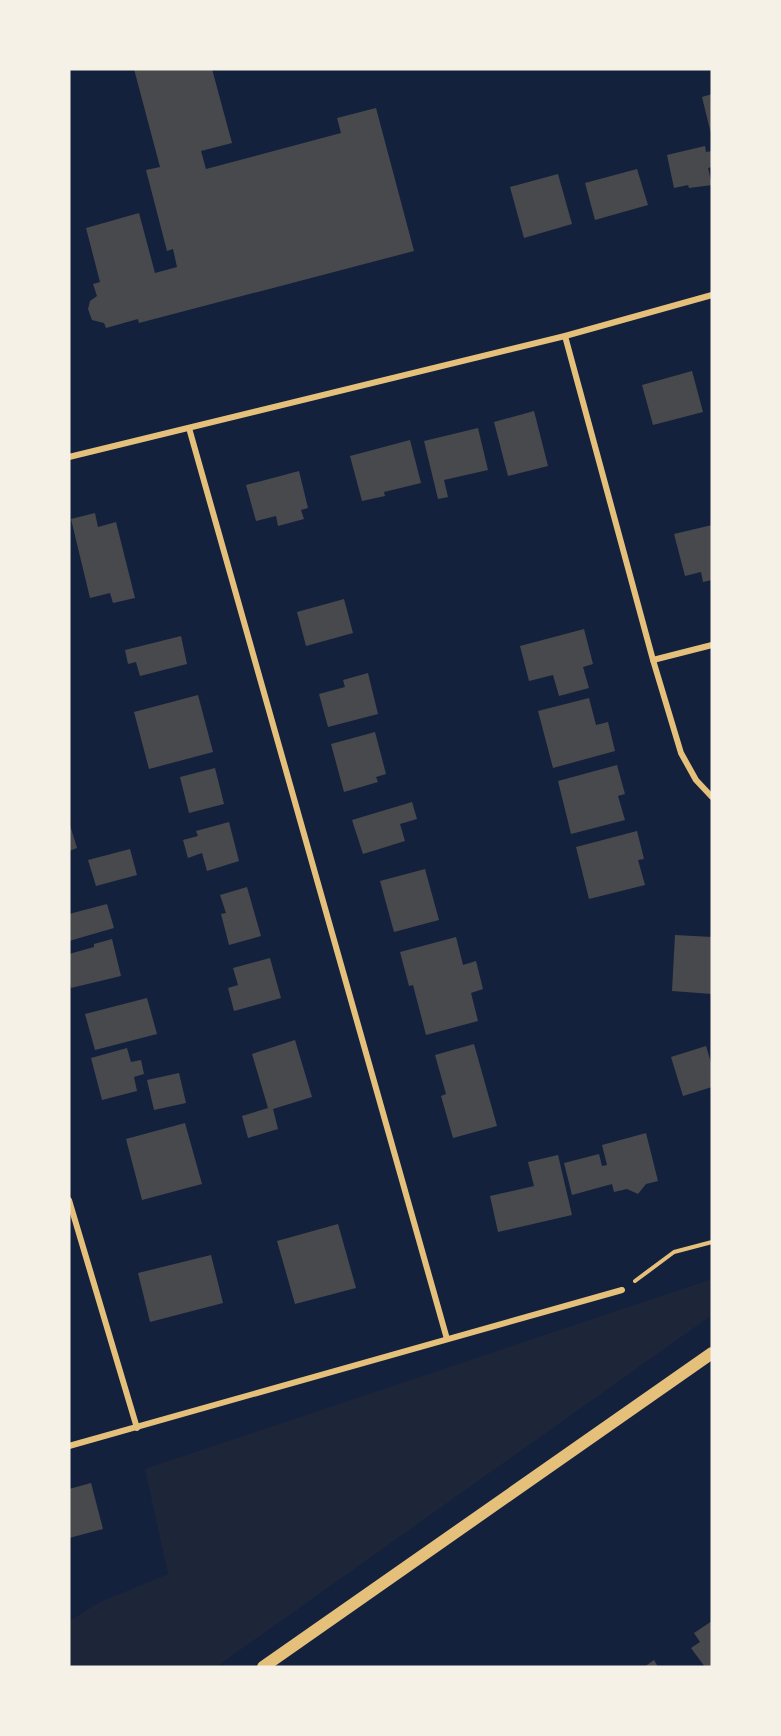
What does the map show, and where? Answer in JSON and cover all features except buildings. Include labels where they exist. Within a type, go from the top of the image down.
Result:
[{"type":"main road","points":[[263,1667],[712,1353]]},
{"type":"street","points":[[69,456],[566,336],[712,295]]},
{"type":"street","points":[[566,336],[653,660],[681,753],[696,780],[712,797]]},
{"type":"street","points":[[189,428],[447,1339]]},
{"type":"street","points":[[653,660],[712,645]]},
{"type":"street","points":[[69,1200],[137,1428]]},
{"type":"street","points":[[69,1446],[622,1290]]},
{"type":"path","points":[[622,1290],[674,1252],[712,1242]]},
{"type":"shaded area","points":[[712,1279],[712,1315],[216,1667],[69,1667],[69,1621],[100,1602],[168,1574],[145,1469]]}]
